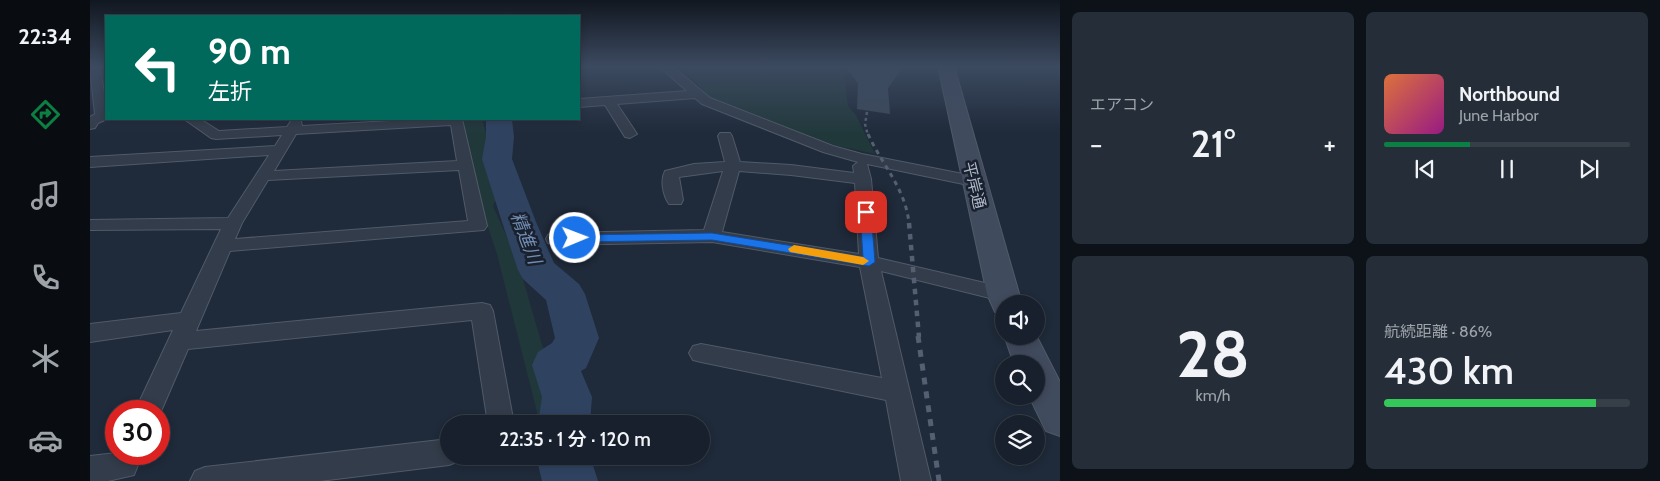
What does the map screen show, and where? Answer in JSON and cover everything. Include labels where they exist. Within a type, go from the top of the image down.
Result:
[{"type":"street","points":[[90,125],[92,121],[100,116],[96,88]]},
{"type":"street","points":[[690,88],[706,101],[828,149],[861,168]]},
{"type":"street","name":"平岸通","points":[[951,88],[1003,295]]},
{"type":"street","points":[[580,103],[696,94]]},
{"type":"street","points":[[609,101],[630,134]]},
{"type":"street","points":[[193,120],[216,135],[295,125],[457,121],[478,226],[223,246]]},
{"type":"street","points":[[153,400],[232,223],[295,125]]},
{"type":"street","points":[[712,236],[733,165],[725,136]]},
{"type":"street","points":[[90,162],[279,150]]},
{"type":"street","points":[[263,176],[465,165]]},
{"type":"street","points":[[675,200],[670,182],[671,174],[705,167],[733,165],[861,168],[973,181]]},
{"type":"street","points":[[861,168],[869,262],[916,481]]},
{"type":"street","points":[[90,225],[232,223]]},
{"type":"street","points":[[555,238],[712,236],[869,262],[995,297]]},
{"type":"street","points":[[90,333],[184,330],[482,311],[499,415]]},
{"type":"street","points":[[701,353],[897,392]]},
{"type":"street","points":[[1045,390],[1060,419]]},
{"type":"street","points":[[205,481],[440,453]]},
{"type":"street","points":[[90,470],[123,467]]},
{"type":"green space","points":[[701,88],[846,88],[848,106],[856,115],[875,154],[834,145],[711,99]]},
{"type":"green space","points":[[462,120],[482,120],[501,187],[493,206],[518,262],[562,415],[538,415],[497,254],[475,189]]},
{"type":"green space","points":[[550,465],[577,465],[581,481],[554,481]]},
{"type":"building","points":[[858,88],[888,88],[890,114],[857,109]]},
{"type":"waterway","name":"精進川","points":[[499,120],[500,137],[497,159],[519,222],[537,270],[565,294],[577,338],[570,355],[555,365],[567,397],[565,415]]},
{"type":"waterway","name":"精進川","points":[[566,465],[570,481]]},
{"type":"railway","points":[[867,112],[865,124],[868,136]]},
{"type":"railway","points":[[868,134],[898,188],[907,211],[909,224]]},
{"type":"railway","points":[[909,223],[919,337]]},
{"type":"railway","points":[[918,336],[939,481]]},
{"type":"slow traffic","points":[[794,249],[863,261]]},
{"type":"route","points":[[575,238],[712,236],[869,262],[866,212]]}]
